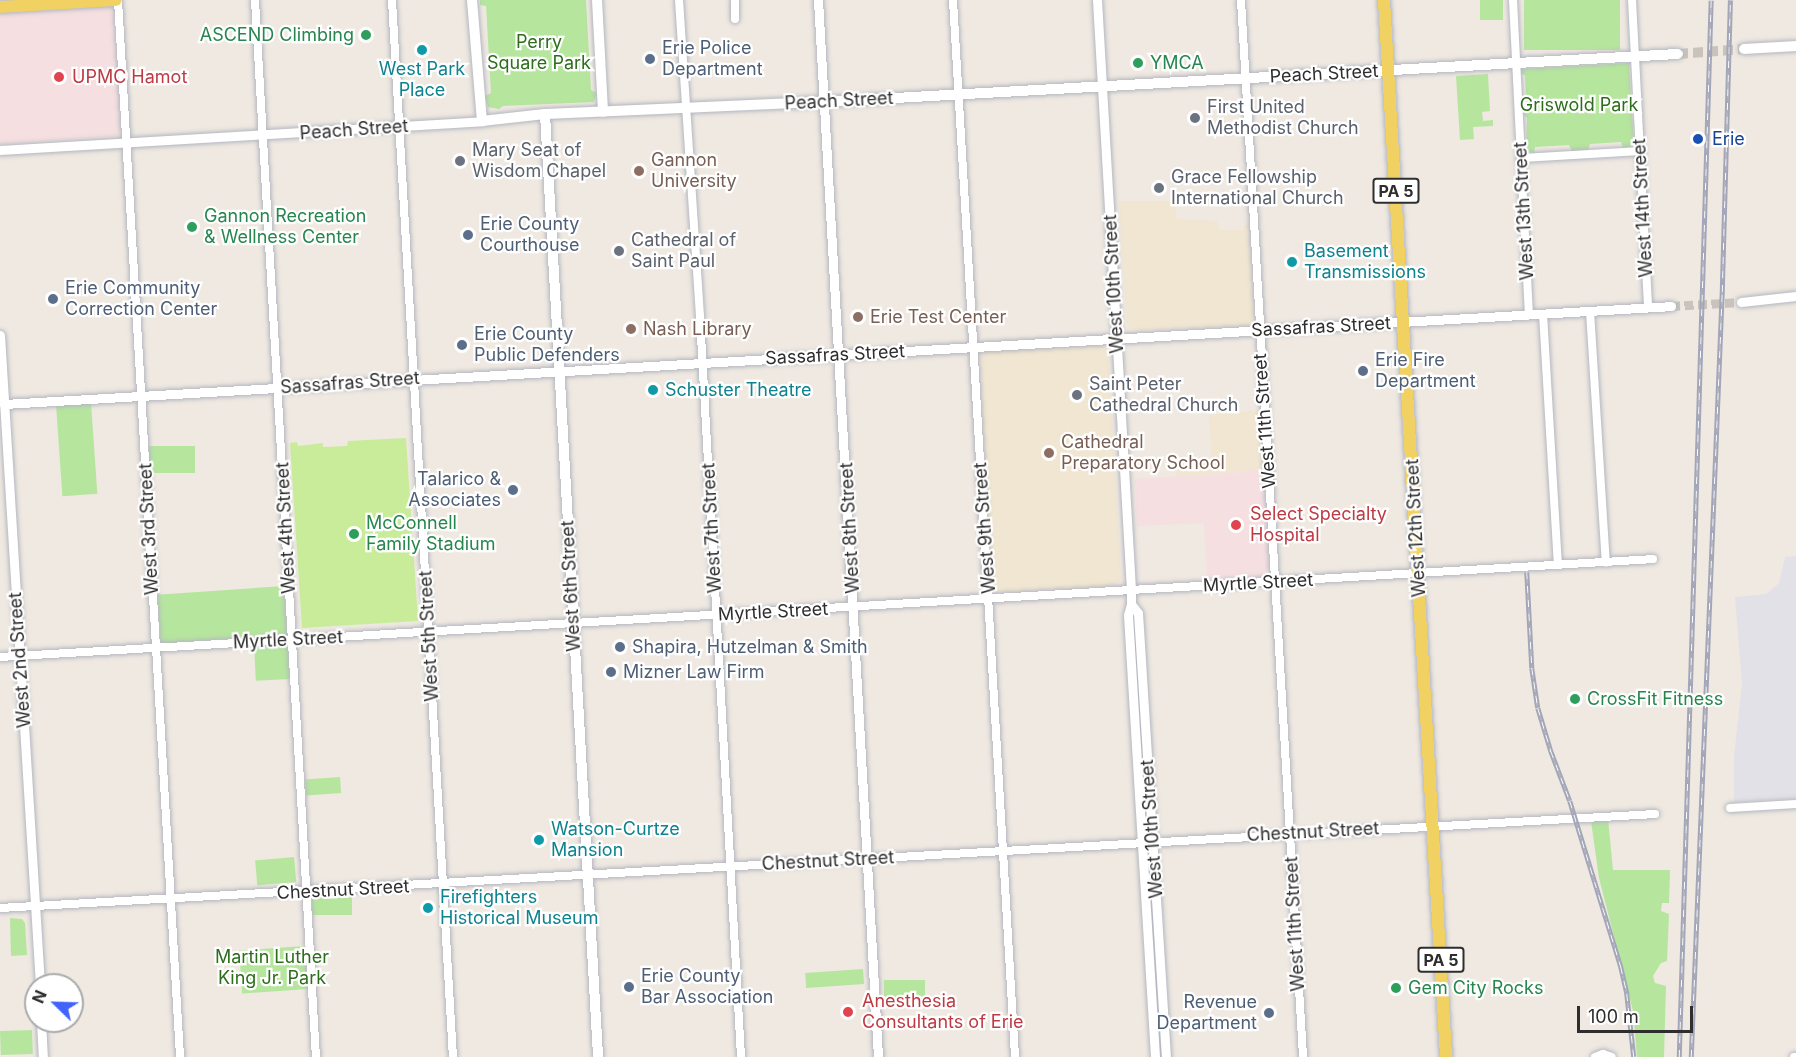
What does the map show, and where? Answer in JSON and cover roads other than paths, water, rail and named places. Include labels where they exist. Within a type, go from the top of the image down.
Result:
[{"type":"main road","points":[[0,7],[117,0]]},
{"type":"main road","points":[[472,0],[482,121]]},
{"type":"main road","points":[[597,0],[603,112]]},
{"type":"main road","name":"West 12th Street","points":[[1384,0],[1446,1057]]},
{"type":"main road","points":[[1744,49],[1796,46]]},
{"type":"main road","name":"Peach Street","points":[[482,121],[545,114],[824,102],[1678,54]]},
{"type":"main road","name":"West 6th Street","points":[[545,114],[598,1057]]},
{"type":"street","name":"West 3rd Street","points":[[117,0],[180,1057]]},
{"type":"street","name":"West 4th Street","points":[[255,0],[316,1057]]},
{"type":"street","name":"West 5th Street","points":[[392,0],[453,1057]]},
{"type":"street","name":"West 7th Street","points":[[680,0],[741,1057]]},
{"type":"street","points":[[735,0],[735,19]]},
{"type":"street","name":"West 8th Street","points":[[818,0],[869,859],[878,1057]]},
{"type":"street","name":"West 9th Street","points":[[953,0],[990,599],[1015,1057]]},
{"type":"street","name":"West 10th Street","points":[[1097,0],[1131,590],[1128,615],[1133,715],[1155,1057]]},
{"type":"street","name":"West 11th Street","points":[[1241,0],[1303,1057]]},
{"type":"street","name":"West 13th Street","points":[[1513,0],[1529,315]]},
{"type":"street","name":"West 14th Street","points":[[1632,0],[1648,308]]},
{"type":"street","name":"Peach Street","points":[[0,150],[263,136],[482,121]]},
{"type":"street","points":[[1522,158],[1641,151]]},
{"type":"street","points":[[1741,302],[1796,296]]},
{"type":"street","name":"Sassafras Street","points":[[2,404],[1671,306]]},
{"type":"street","points":[[1590,311],[1606,562]]},
{"type":"street","points":[[1543,314],[1558,565]]},
{"type":"street","name":"West 2nd Street","points":[[0,335],[2,404],[21,656],[38,973]]},
{"type":"street","name":"Myrtle Street","points":[[0,657],[1653,559]]},
{"type":"street","name":"West 10th Street","points":[[1131,604],[1138,613],[1166,1057]]},
{"type":"street","points":[[1133,715],[1144,714]]},
{"type":"street","points":[[1730,808],[1796,804]]},
{"type":"street","name":"Chestnut Street","points":[[0,908],[1655,814]]},
{"type":"street","points":[[1149,968],[1161,967]]},
{"type":"street","points":[[42,1033],[43,1057]]},
{"type":"street","points":[[1595,1057],[1603,1054],[1612,1057]]},
{"type":"tunnel","points":[[1678,54],[1744,49]]},
{"type":"tunnel","points":[[1671,306],[1741,302]]},
{"type":"railway","points":[[1679,1057],[1711,0]]},
{"type":"railway","points":[[1691,1057],[1722,292],[1730,0]]},
{"type":"railway","points":[[1527,572],[1532,668],[1538,708],[1570,801],[1621,967],[1627,994],[1634,1057]]},
{"type":"place","name":"ASCEND Climbing","points":[[366,35]]},
{"type":"place","name":"West Park Place","points":[[422,50]]},
{"type":"place","name":"Erie Police Department","points":[[650,59]]},
{"type":"place","name":"YMCA","points":[[1138,63]]},
{"type":"place","name":"UPMC Hamot","points":[[59,77]]},
{"type":"place","name":"First United Methodist Church","points":[[1195,118]]},
{"type":"place","name":"Erie","points":[[1698,139]]},
{"type":"place","name":"Mary Seat of Wisdom Chapel","points":[[460,161]]},
{"type":"place","name":"Gannon University","points":[[639,171]]},
{"type":"place","name":"Grace Fellowship International Church","points":[[1159,188]]},
{"type":"place","name":"Gannon Recreation & Wellness Center","points":[[192,227]]},
{"type":"place","name":"Erie County Courthouse","points":[[468,235]]},
{"type":"place","name":"Cathedral of Saint Paul","points":[[619,251]]},
{"type":"place","name":"Basement Transmissions","points":[[1292,262]]},
{"type":"place","name":"Erie Community Correction Center","points":[[53,299]]},
{"type":"place","name":"Erie Test Center","points":[[858,317]]},
{"type":"place","name":"Nash Library","points":[[631,329]]},
{"type":"place","name":"Erie County Public Defenders","points":[[462,345]]},
{"type":"place","name":"Erie Fire Department","points":[[1363,371]]},
{"type":"place","name":"Schuster Theatre","points":[[653,390]]},
{"type":"place","name":"Saint Peter Cathedral Church","points":[[1077,395]]},
{"type":"place","name":"Cathedral Preparatory School","points":[[1049,453]]},
{"type":"place","name":"Talarico & Associates","points":[[513,490]]},
{"type":"place","name":"Select Specialty Hospital","points":[[1236,525]]},
{"type":"place","name":"McConnell Family Stadium","points":[[354,534]]},
{"type":"place","name":"Shapira, Hutzelman & Smith","points":[[620,647]]},
{"type":"place","name":"Mizner Law Firm","points":[[611,672]]},
{"type":"place","name":"CrossFit Fitness","points":[[1575,699]]},
{"type":"place","name":"Watson-Curtze Mansion","points":[[539,840]]},
{"type":"place","name":"Firefighters Historical Museum","points":[[428,908]]},
{"type":"place","name":"Erie County Bar Association","points":[[629,987]]},
{"type":"place","name":"Gem City Rocks","points":[[1396,988]]},
{"type":"place","name":"Anesthesia Consultants of Erie","points":[[848,1012]]},
{"type":"place","name":"Revenue Department","points":[[1269,1013]]},
{"type":"park label","name":"Perry Square Park","points":[[539,53]]},
{"type":"park label","name":"Griswold Park","points":[[1579,105]]},
{"type":"park label","name":"Martin Luther King Jr. Park","points":[[272,968]]}]
